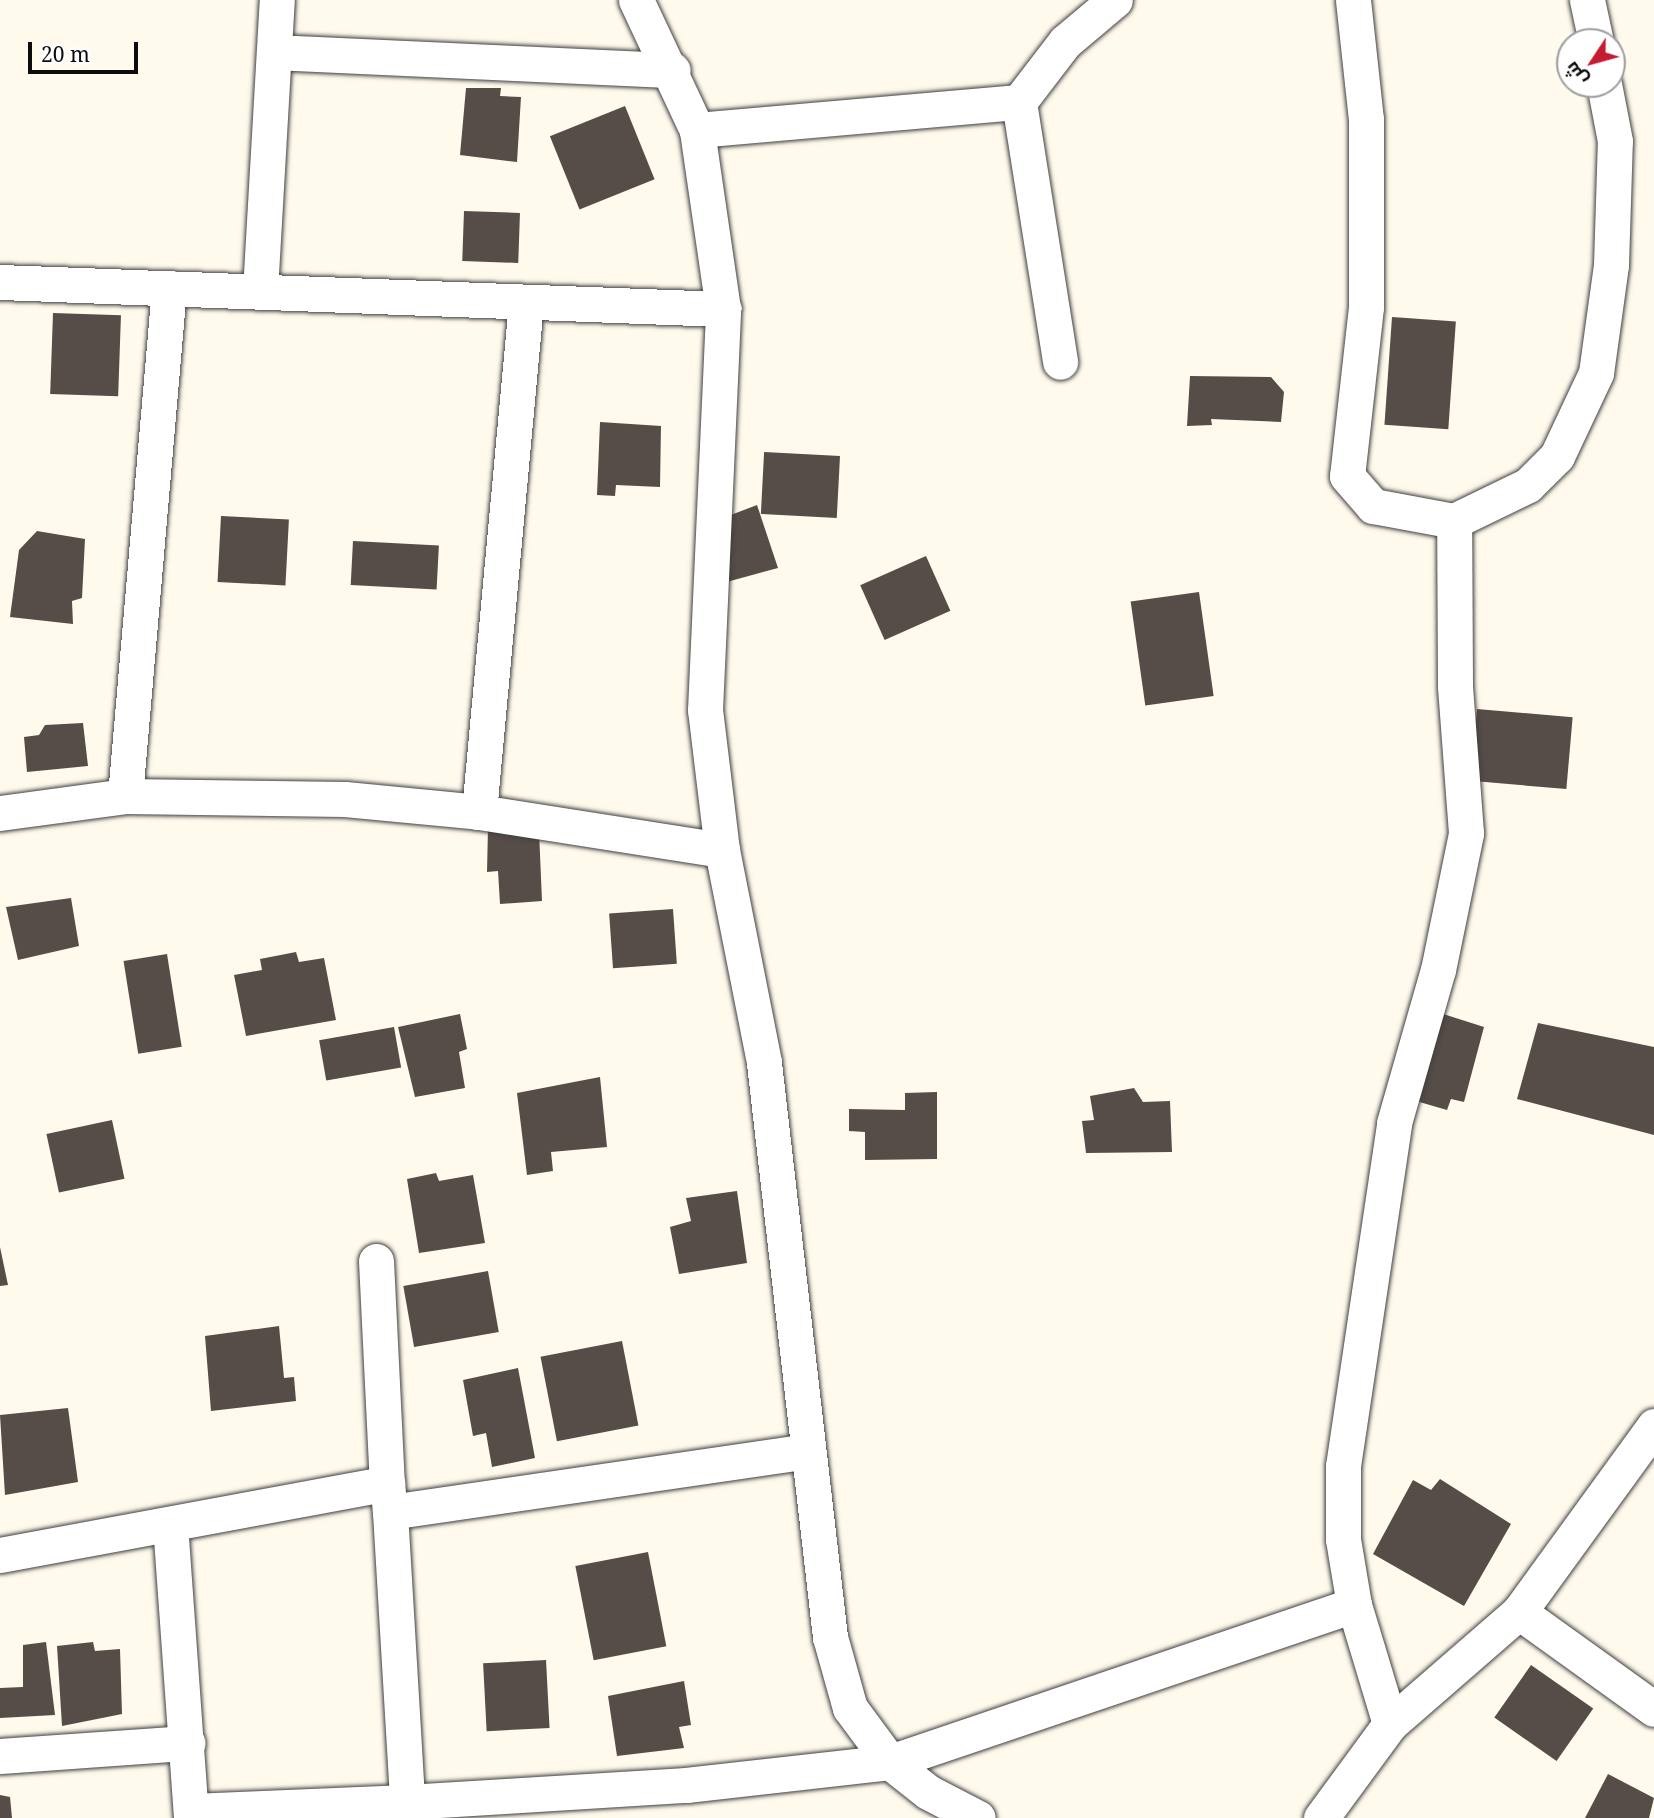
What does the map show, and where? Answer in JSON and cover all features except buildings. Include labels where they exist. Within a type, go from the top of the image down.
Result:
[{"type":"street","points":[[260,291],[276,0]]},
{"type":"street","points":[[636,0],[673,70],[697,130],[723,309],[705,646],[710,779],[764,1063],[806,1451],[834,1649],[850,1708],[890,1762],[967,1816]]},
{"type":"street","points":[[1060,362],[1019,102],[1065,42],[1115,0]]},
{"type":"street","points":[[1353,0],[1366,119],[1366,307],[1347,476],[1373,506],[1454,521],[1528,485],[1557,456],[1596,373],[1611,265],[1614,155],[1606,98]]},
{"type":"street","points":[[1587,0],[1593,28]]},
{"type":"street","points":[[274,52],[673,70]]},
{"type":"street","points":[[697,130],[1019,102]]},
{"type":"street","points":[[0,282],[723,309]]},
{"type":"street","points":[[125,796],[169,288]]},
{"type":"street","points":[[480,812],[526,302]]},
{"type":"street","points":[[1390,1724],[1354,1605],[1343,1539],[1350,1390],[1394,1123],[1438,970],[1466,833],[1455,686],[1454,521]]},
{"type":"street","points":[[0,813],[125,796],[345,799],[480,812],[722,850]]},
{"type":"street","points":[[376,1261],[407,1802]]},
{"type":"street","points":[[1321,1818],[1390,1724],[1519,1612],[1654,1426]]},
{"type":"street","points":[[0,1555],[170,1524],[806,1451]]},
{"type":"street","points":[[170,1524],[188,1743],[191,1815],[686,1785],[890,1762],[1354,1605]]},
{"type":"street","points":[[1519,1612],[1654,1709]]},
{"type":"street","points":[[0,1756],[188,1743]]}]
